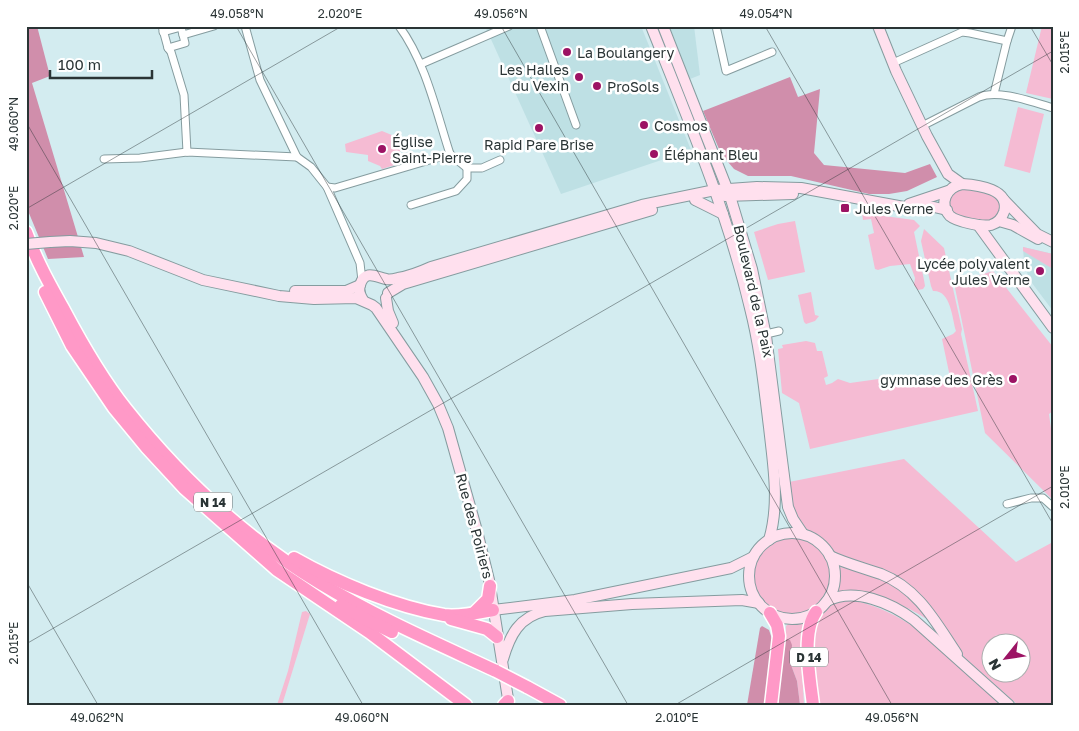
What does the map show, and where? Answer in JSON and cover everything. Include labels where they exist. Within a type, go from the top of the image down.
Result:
[{"type":"highway","name":"N 14","points":[[26,232],[47,280],[81,341],[125,408],[157,446],[216,505],[266,547],[320,583],[394,624],[497,670],[542,705]]},
{"type":"highway","name":"N 14","points":[[26,256],[72,346],[114,408],[147,448],[184,488],[239,538],[294,577],[367,620],[497,670]]},
{"type":"highway","points":[[81,341],[138,417],[176,461],[253,531],[296,559],[360,589],[398,603],[488,629],[497,637]]},
{"type":"highway","points":[[239,538],[277,570],[368,632],[465,703]]},
{"type":"highway","points":[[474,613],[488,599],[490,586]]},
{"type":"highway","points":[[432,612],[453,615],[493,610]]},
{"type":"highway","name":"D 14","points":[[770,612],[777,625],[779,636],[771,705]]},
{"type":"highway","name":"D 14","points":[[813,705],[809,668],[809,639],[811,621],[816,612]]},
{"type":"highway","name":"N 14","points":[[525,690],[560,705]]},
{"type":"main road","name":"Boulevard de la Paix","points":[[651,26],[709,175],[738,220],[752,269],[766,334],[787,499],[791,514],[803,534]]},
{"type":"main road","name":"Boulevard de la Paix","points":[[663,26],[720,172],[722,193]]},
{"type":"main road","points":[[878,26],[922,126],[948,174],[962,184],[1000,194],[1037,234],[1052,242]]},
{"type":"main road","points":[[705,164],[722,193],[723,214],[743,278],[759,348],[775,484],[775,514],[769,540]]},
{"type":"main road","points":[[720,172],[755,191]]},
{"type":"main road","points":[[946,210],[945,200],[948,190],[948,174]]},
{"type":"main road","points":[[26,244],[83,242],[108,246],[129,251],[203,280],[255,291],[279,296],[314,299],[350,297],[381,303],[387,295],[404,284],[696,196],[709,175]]},
{"type":"main road","points":[[894,206],[911,203],[962,184]]},
{"type":"main road","points":[[384,279],[411,275],[431,267],[656,202],[722,193],[801,188],[894,206],[909,208],[934,207],[946,210],[956,220],[986,226],[996,223],[1013,225],[1036,238],[1052,242]]},
{"type":"main road","points":[[738,220],[743,204],[755,191]]},
{"type":"main road","points":[[696,196],[723,214]]},
{"type":"main road","points":[[990,242],[990,232],[1004,211],[1004,200]]},
{"type":"main road","points":[[978,225],[1032,302],[1053,328]]},
{"type":"main road","points":[[255,291],[342,291],[349,290],[372,275],[378,276],[384,279],[388,285],[389,314],[410,358]]},
{"type":"main road","points":[[361,283],[359,291],[382,314],[410,358]]},
{"type":"main road","name":"Rue des Poiriers","points":[[410,358],[429,388],[448,428],[477,530],[490,586],[497,637],[497,670],[507,703]]},
{"type":"main road","points":[[785,533],[803,534],[819,542],[830,556],[835,576],[833,589],[827,601],[816,612],[801,618],[790,619],[780,617],[759,603],[753,593],[749,581],[753,557],[758,549],[769,540],[785,533]]},
{"type":"main road","points":[[830,556],[849,565],[881,574],[905,588],[936,620],[968,668]]},
{"type":"main road","points":[[493,610],[575,600],[730,568],[753,557]]},
{"type":"main road","points":[[490,586],[500,600],[527,606]]},
{"type":"main road","points":[[827,601],[838,596],[850,595],[888,604],[914,620],[1010,705]]},
{"type":"main road","points":[[497,670],[510,637],[518,625],[532,615],[545,611],[632,604],[734,600],[748,600],[759,603]]},
{"type":"street","points":[[183,35],[214,26]]},
{"type":"street","points":[[245,26],[260,80],[298,157],[311,167],[327,188],[360,263],[361,283]]},
{"type":"street","points":[[399,26],[410,41],[421,64],[450,154],[466,168],[482,168],[500,160]]},
{"type":"street","points":[[421,64],[510,26]]},
{"type":"street","points":[[540,26],[576,125]]},
{"type":"street","points":[[716,26],[726,71],[772,52]]},
{"type":"street","points":[[994,94],[1012,26]]},
{"type":"street","points":[[168,48],[185,43],[181,27],[162,29],[168,48],[172,52],[184,95],[187,152]]},
{"type":"street","points":[[893,63],[965,32],[1007,41]]},
{"type":"street","points":[[922,126],[979,98],[994,94],[1053,108]]},
{"type":"street","points":[[104,159],[140,158],[187,152],[298,157]]},
{"type":"street","points":[[327,188],[335,188],[450,154]]},
{"type":"street","points":[[411,206],[456,191],[467,178],[466,168]]},
{"type":"street","points":[[360,263],[372,275]]},
{"type":"street","points":[[766,334],[779,331]]},
{"type":"street","points":[[1007,504],[1031,498],[1043,498],[1053,507]]},
{"type":"shaded area","points":[[26,26],[37,26],[50,76],[32,83],[84,257],[48,259],[26,206]]},
{"type":"shaded area","points":[[485,26],[641,26],[691,150],[561,194]]},
{"type":"shaded area","points":[[669,26],[694,26],[700,75],[690,79]]},
{"type":"shaded area","points":[[1042,26],[1053,26],[1053,99],[1026,93]]},
{"type":"shaded area","points":[[790,77],[798,97],[820,89],[814,153],[824,165],[905,173],[930,164],[937,177],[907,191],[889,194],[869,194],[791,176],[748,176],[734,169],[719,149],[703,111]]},
{"type":"shaded area","points":[[1018,107],[1044,114],[1030,173],[1004,166]]},
{"type":"shaded area","points":[[382,131],[399,138],[401,163],[382,169],[380,166],[368,161],[368,155],[346,152],[345,144]]},
{"type":"shaded area","points":[[960,186],[994,193],[999,198],[1000,213],[991,222],[957,217],[950,211],[949,197]]},
{"type":"shaded area","points":[[862,213],[914,220],[920,226],[914,232],[925,286],[923,289],[918,290],[914,285],[915,278],[910,264],[875,269],[868,235],[874,233],[871,219],[863,220]]},
{"type":"shaded area","points":[[795,221],[805,272],[768,280],[754,232],[778,224]]},
{"type":"shaded area","points":[[924,229],[944,248],[978,411],[810,449],[799,403],[782,393],[778,349],[783,348],[782,345],[806,341],[815,343],[817,351],[822,351],[828,376],[824,378],[826,385],[838,379],[850,383],[913,375],[914,381],[922,385],[950,377],[942,339],[956,331],[947,300],[944,295],[933,291],[931,286],[921,241]]},
{"type":"shaded area","name":"Lycée polyvalent Jules Verne","points":[[1023,247],[1053,254],[1053,311],[1029,279],[1024,262]]},
{"type":"shaded area","points":[[1023,247],[1053,254],[1053,269],[1023,251]]},
{"type":"shaded area","name":"gymnase des Grès","points":[[993,271],[1053,347],[1053,411],[1049,414],[1053,444],[1053,500],[985,433],[954,283]]},
{"type":"shaded area","points":[[811,292],[815,315],[819,316],[815,321],[806,324],[798,295]]},
{"type":"shaded area","points":[[904,459],[1016,562],[1053,542],[1053,705],[1018,705],[994,684],[1032,684],[1032,634],[982,634],[982,673],[965,658],[913,591],[836,554],[816,535],[805,528],[794,512],[789,482]]},
{"type":"shaded area","points":[[792,538],[807,541],[819,549],[827,561],[830,576],[827,591],[819,603],[807,611],[792,614],[777,611],[765,603],[757,591],[754,576],[757,561],[765,549],[777,541]]},
{"type":"shaded area","points":[[838,568],[867,573],[889,584],[909,598],[928,618],[887,600],[845,591],[839,592],[837,588]]},
{"type":"shaded area","points":[[853,600],[902,619],[917,629],[1002,705],[817,705],[812,666],[813,636],[816,623],[821,612],[830,604]]},
{"type":"shaded area","points":[[306,611],[310,614],[282,705],[277,705],[288,671],[302,612]]},
{"type":"shaded area","points":[[807,621],[802,668],[804,705],[800,705],[797,681],[791,665],[792,645],[785,641],[786,626]]},
{"type":"shaded area","points":[[762,626],[769,630],[773,642],[765,705],[747,705],[760,628]]},
{"type":"shaded area","points":[[787,639],[790,640],[792,645],[791,665],[797,681],[800,705],[776,705],[785,641]]},
{"type":"place","name":"La Boulangery","points":[[567,52]]},
{"type":"place","name":"Les Halles du Vexin","points":[[579,77]]},
{"type":"place","name":"ProSols","points":[[597,86]]},
{"type":"place","name":"Cosmos","points":[[644,125]]},
{"type":"place","name":"Rapid Pare Brise","points":[[539,128]]},
{"type":"place","name":"Église Saint-Pierre","points":[[382,149]]},
{"type":"place","name":"Éléphant Bleu","points":[[654,154]]},
{"type":"place","name":"Jules Verne","points":[[845,208]]},
{"type":"place","name":"Lycée polyvalent Jules Verne","points":[[1040,271]]},
{"type":"place","name":"gymnase des Grès","points":[[1013,379]]}]
